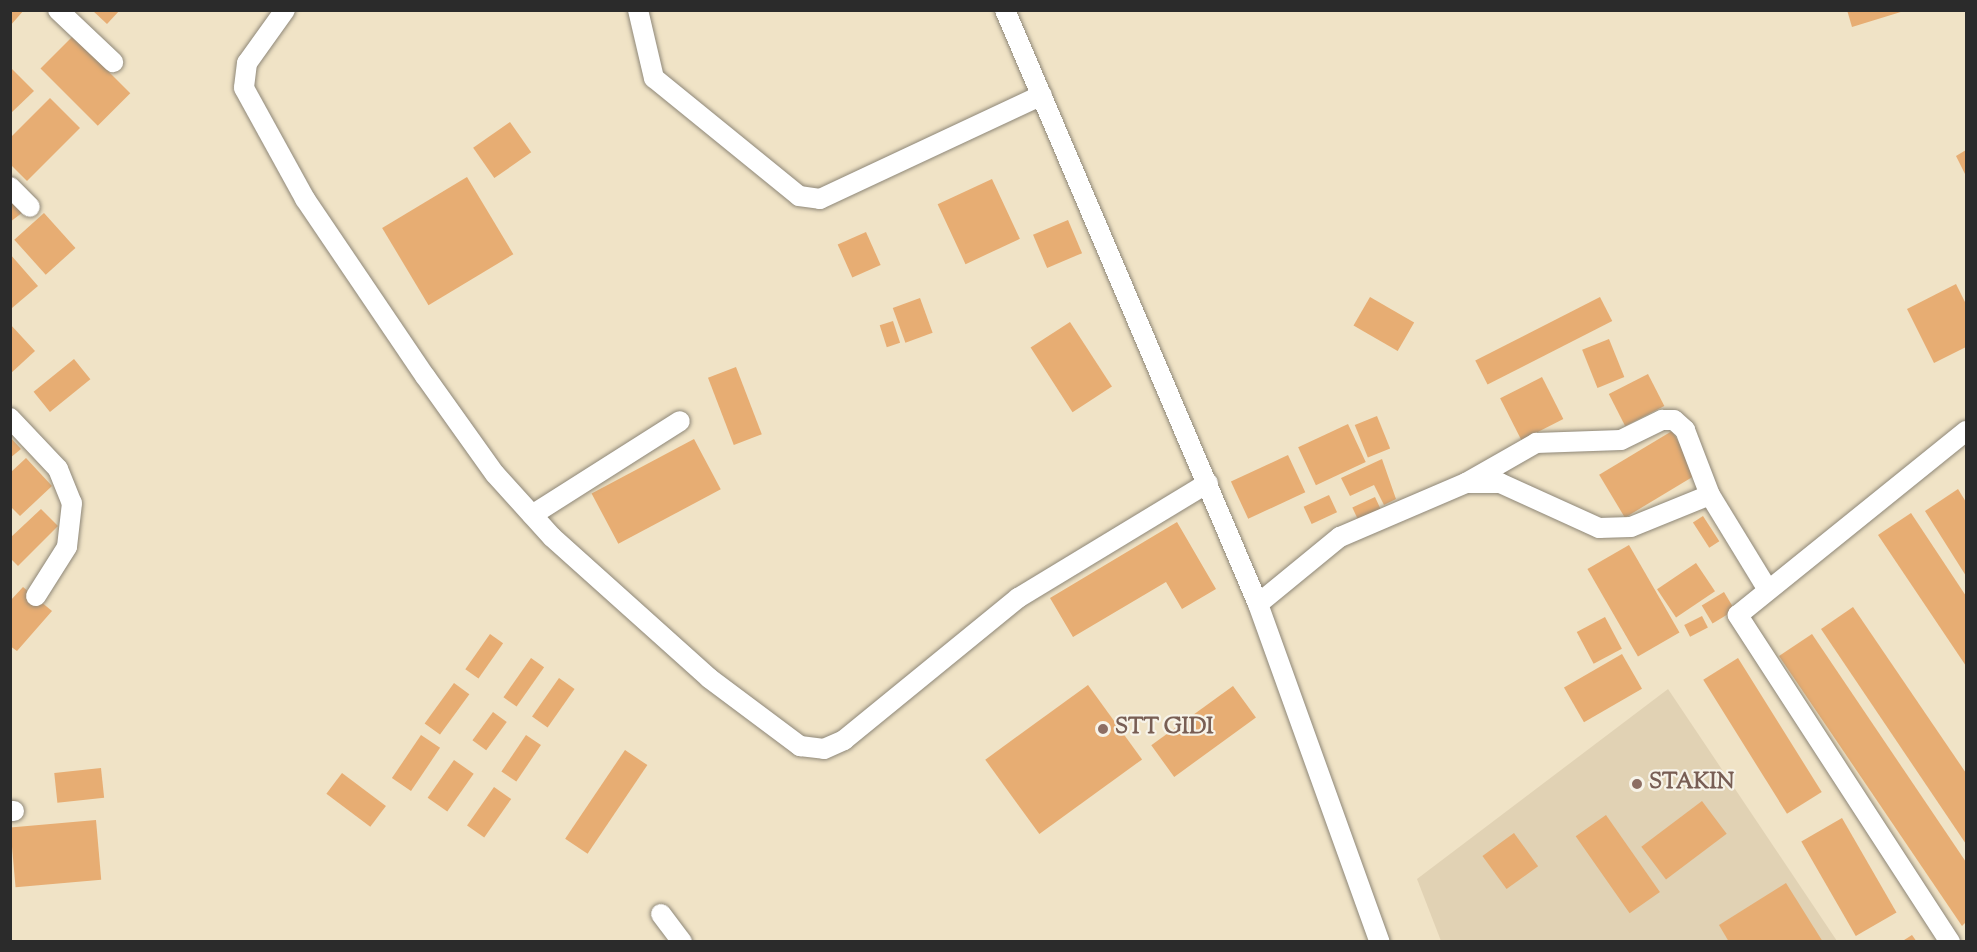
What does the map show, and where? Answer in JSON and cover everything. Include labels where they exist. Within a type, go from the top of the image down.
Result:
[{"type":"street","points":[[58,10],[113,62]]},
{"type":"street","points":[[285,10],[247,63],[244,88],[253,109],[306,199],[418,366],[495,474],[532,515],[708,678],[800,746],[824,749],[844,740],[1018,598],[1208,483]]},
{"type":"street","points":[[638,10],[654,78],[799,196],[820,199],[1042,94]]},
{"type":"street","points":[[1005,10],[1258,604],[1380,942]]},
{"type":"street","points":[[10,187],[30,207]]},
{"type":"street","points":[[10,418],[58,468],[72,503],[67,547],[36,596]]},
{"type":"street","points":[[1258,604],[1340,537],[1466,483],[1536,443],[1621,440],[1662,420],[1674,420],[1685,430],[1710,495],[1768,590]]},
{"type":"street","points":[[532,515],[680,421]]},
{"type":"street","points":[[1950,942],[1738,615],[1966,431]]},
{"type":"street","points":[[1466,483],[1500,483],[1599,528],[1631,528],[1710,495]]},
{"type":"street","points":[[661,914],[681,942]]},
{"type":"shaded area","name":"STAKIN","points":[[1668,689],[1837,941],[1441,941],[1417,879]]},
{"type":"building","points":[[10,10],[24,10],[10,26]]},
{"type":"building","points":[[92,10],[120,10],[107,24]]},
{"type":"building","points":[[1847,10],[1904,10],[1904,11],[1852,27]]},
{"type":"building","points":[[73,36],[130,93],[98,126],[40,69]]},
{"type":"building","points":[[10,67],[34,91],[10,114]]},
{"type":"building","points":[[50,98],[80,128],[27,181],[10,164],[10,138]]},
{"type":"building","points":[[510,122],[531,152],[494,178],[473,148]]},
{"type":"building","points":[[1966,150],[1966,176],[1956,156]]},
{"type":"building","points":[[467,177],[513,254],[428,305],[382,228]]},
{"type":"building","points":[[992,179],[1020,239],[966,264],[938,204]]},
{"type":"building","points":[[10,189],[27,209],[10,222]]},
{"type":"building","points":[[44,213],[75,248],[46,275],[14,240]]},
{"type":"building","points":[[1068,220],[1082,253],[1047,268],[1033,235]]},
{"type":"building","points":[[866,232],[881,265],[852,277],[838,245]]},
{"type":"building","points":[[10,254],[38,286],[12,308],[10,306]]},
{"type":"building","points":[[1956,284],[1966,304],[1966,347],[1934,363],[1907,309]]},
{"type":"building","points":[[1370,297],[1414,322],[1398,351],[1354,326]]},
{"type":"building","points":[[1600,297],[1612,321],[1488,385],[1475,361]]},
{"type":"building","points":[[920,298],[933,333],[905,343],[893,308]]},
{"type":"building","points":[[893,321],[900,343],[887,347],[880,325]]},
{"type":"building","points":[[1070,322],[1112,387],[1073,412],[1031,348]]},
{"type":"building","points":[[10,324],[35,351],[10,374]]},
{"type":"building","points":[[1609,339],[1624,377],[1597,388],[1582,350]]},
{"type":"building","points":[[74,359],[90,379],[50,412],[34,392]]},
{"type":"building","points":[[736,367],[762,434],[734,445],[708,378]]},
{"type":"building","points":[[1648,374],[1664,406],[1625,426],[1609,394]]},
{"type":"building","points":[[1542,377],[1563,419],[1521,440],[1500,398]]},
{"type":"building","points":[[1377,416],[1390,448],[1368,457],[1355,425]]},
{"type":"building","points":[[1348,424],[1366,462],[1316,485],[1298,447]]},
{"type":"building","points":[[1672,431],[1698,474],[1625,518],[1599,475]]},
{"type":"building","points":[[10,437],[21,449],[10,458]]},
{"type":"building","points":[[694,439],[721,489],[618,544],[592,493]]},
{"type":"building","points":[[1288,455],[1305,492],[1248,519],[1231,482]]},
{"type":"building","points":[[26,458],[52,486],[20,516],[10,506],[10,473]]},
{"type":"building","points":[[1382,459],[1396,499],[1384,505],[1374,485],[1350,496],[1341,478]]},
{"type":"building","points":[[1958,489],[1966,502],[1966,576],[1925,511]]},
{"type":"building","points":[[1329,495],[1337,512],[1312,524],[1304,507]]},
{"type":"building","points":[[1375,497],[1383,514],[1360,525],[1352,508]]},
{"type":"building","points":[[41,509],[58,526],[18,566],[10,558],[10,538]]},
{"type":"building","points":[[1911,513],[1966,596],[1966,666],[1878,535]]},
{"type":"building","points":[[1703,516],[1719,541],[1709,548],[1693,523]]},
{"type":"building","points":[[1177,522],[1216,589],[1182,609],[1166,582],[1073,637],[1050,598]]},
{"type":"building","points":[[1629,545],[1680,632],[1638,656],[1587,569]]},
{"type":"building","points":[[1696,563],[1715,591],[1676,617],[1657,589]]},
{"type":"building","points":[[23,587],[52,611],[17,651],[10,646],[10,601]]},
{"type":"building","points":[[1724,592],[1735,610],[1713,623],[1702,605]]},
{"type":"building","points":[[1853,607],[1966,773],[1966,844],[1821,629]]},
{"type":"building","points":[[1702,616],[1708,628],[1690,637],[1684,625]]},
{"type":"building","points":[[1605,617],[1622,649],[1594,664],[1577,632]]},
{"type":"building","points":[[490,634],[503,643],[478,678],[465,669]]},
{"type":"building","points":[[1812,634],[1966,862],[1966,922],[1962,926],[1779,656]]},
{"type":"building","points":[[1622,654],[1642,689],[1584,722],[1564,688]]},
{"type":"building","points":[[531,658],[544,667],[517,706],[503,697]]},
{"type":"building","points":[[1738,658],[1822,792],[1787,814],[1703,680]]},
{"type":"building","points":[[559,678],[575,689],[548,727],[532,717]]},
{"type":"building","points":[[454,683],[469,694],[440,735],[425,723]]},
{"type":"building","points":[[1088,685],[1142,759],[1039,834],[985,760]]},
{"type":"building","points":[[1233,686],[1256,718],[1174,777],[1151,745]]},
{"type":"building","points":[[493,712],[507,722],[486,750],[472,740]]},
{"type":"building","points":[[421,735],[440,748],[411,791],[392,778]]},
{"type":"building","points":[[526,735],[541,745],[516,782],[501,771]]},
{"type":"building","points":[[625,750],[647,765],[588,854],[565,839]]},
{"type":"building","points":[[454,760],[474,774],[447,811],[428,798]]},
{"type":"building","points":[[101,768],[104,798],[57,803],[54,773]]},
{"type":"building","points":[[342,773],[386,806],[370,827],[326,794]]},
{"type":"building","points":[[494,787],[511,799],[484,838],[467,826]]},
{"type":"building","points":[[1702,801],[1727,834],[1666,879],[1641,847]]},
{"type":"building","points":[[1606,815],[1660,892],[1630,913],[1576,836]]},
{"type":"building","points":[[1842,818],[1896,912],[1856,936],[1801,842]]},
{"type":"building","points":[[96,820],[101,880],[16,887],[10,827]]},
{"type":"building","points":[[1514,833],[1538,866],[1507,889],[1482,856]]},
{"type":"building","points":[[1786,883],[1823,942],[1729,942],[1719,925]]},
{"type":"building","points":[[1912,935],[1917,942],[1901,942]]},
{"type":"place","name":"STT GIDI","points":[[1103,729]]},
{"type":"place","name":"STAKIN","points":[[1637,784]]}]
